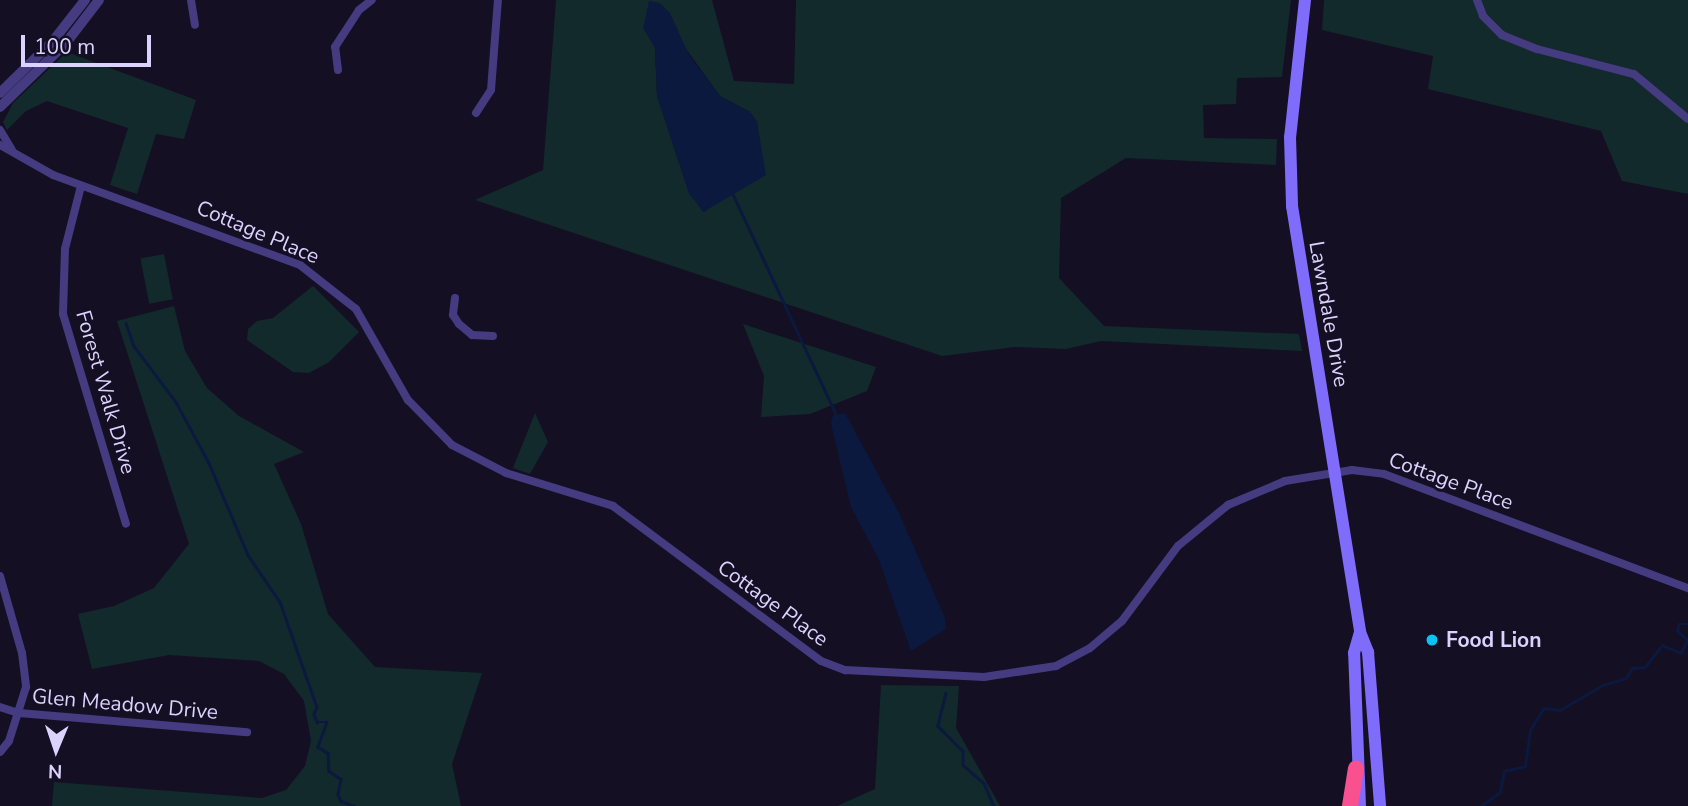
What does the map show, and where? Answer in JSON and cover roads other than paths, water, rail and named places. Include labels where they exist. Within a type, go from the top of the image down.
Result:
[{"type":"highway","points":[[1350,806],[1356,768]]},
{"type":"main road","name":"Lawndale Drive","points":[[1305,0],[1291,116],[1290,184],[1338,472],[1360,632],[1368,652],[1380,806]]},
{"type":"main road","name":"Lawndale Drive","points":[[1360,632],[1354,653],[1356,768],[1360,806]]},
{"type":"street","points":[[0,93],[53,41],[85,0]]},
{"type":"street","points":[[0,107],[66,43],[99,0]]},
{"type":"street","points":[[191,0],[195,25]]},
{"type":"street","points":[[338,70],[335,47],[359,10],[372,0]]},
{"type":"street","points":[[476,113],[491,90],[498,0]]},
{"type":"street","points":[[1477,0],[1483,16],[1502,36],[1537,50],[1634,74],[1688,119]]},
{"type":"street","points":[[0,131],[12,150]]},
{"type":"street","name":"Cottage Place","points":[[0,145],[81,186],[230,237],[309,270],[356,309],[408,400],[452,445],[506,474],[612,506],[821,661],[845,670],[984,677],[1056,666],[1090,648],[1122,621],[1178,546],[1210,517],[1264,488],[1338,472],[1384,474],[1688,588]]},
{"type":"street","name":"Forest Walk Drive","points":[[81,186],[65,248],[63,314],[126,524]]},
{"type":"street","points":[[455,298],[453,314],[459,324],[472,335],[493,336]]},
{"type":"street","points":[[0,576],[22,653],[26,687],[19,713],[0,752]]},
{"type":"street","name":"Glen Meadow Drive","points":[[0,707],[19,713],[247,732]]},
{"type":"water","points":[[649,1],[660,3],[670,13],[689,55],[720,96],[750,112],[757,122],[766,175],[703,212],[689,193],[657,96],[655,48],[643,28]]},
{"type":"water","points":[[845,413],[899,513],[945,618],[946,629],[911,651],[879,560],[851,507],[831,424],[833,415]]},
{"type":"waterway","points":[[732,192],[836,414]]},
{"type":"waterway","points":[[126,323],[134,346],[176,402],[209,463],[248,555],[280,602],[317,707],[314,714],[317,722],[327,722],[318,747],[328,753],[329,771],[341,779],[338,794],[341,801],[354,806]]},
{"type":"waterway","points":[[1481,806],[1500,792],[1504,771],[1525,766],[1530,730],[1544,708],[1560,710],[1603,685],[1626,678],[1632,668],[1645,667],[1662,645],[1681,653],[1687,640],[1677,631],[1679,624],[1688,624]]},
{"type":"waterway","points":[[946,693],[938,726],[963,751],[963,765],[984,783],[994,806]]},
{"type":"place","name":"Food Lion","points":[[1432,640]]}]
